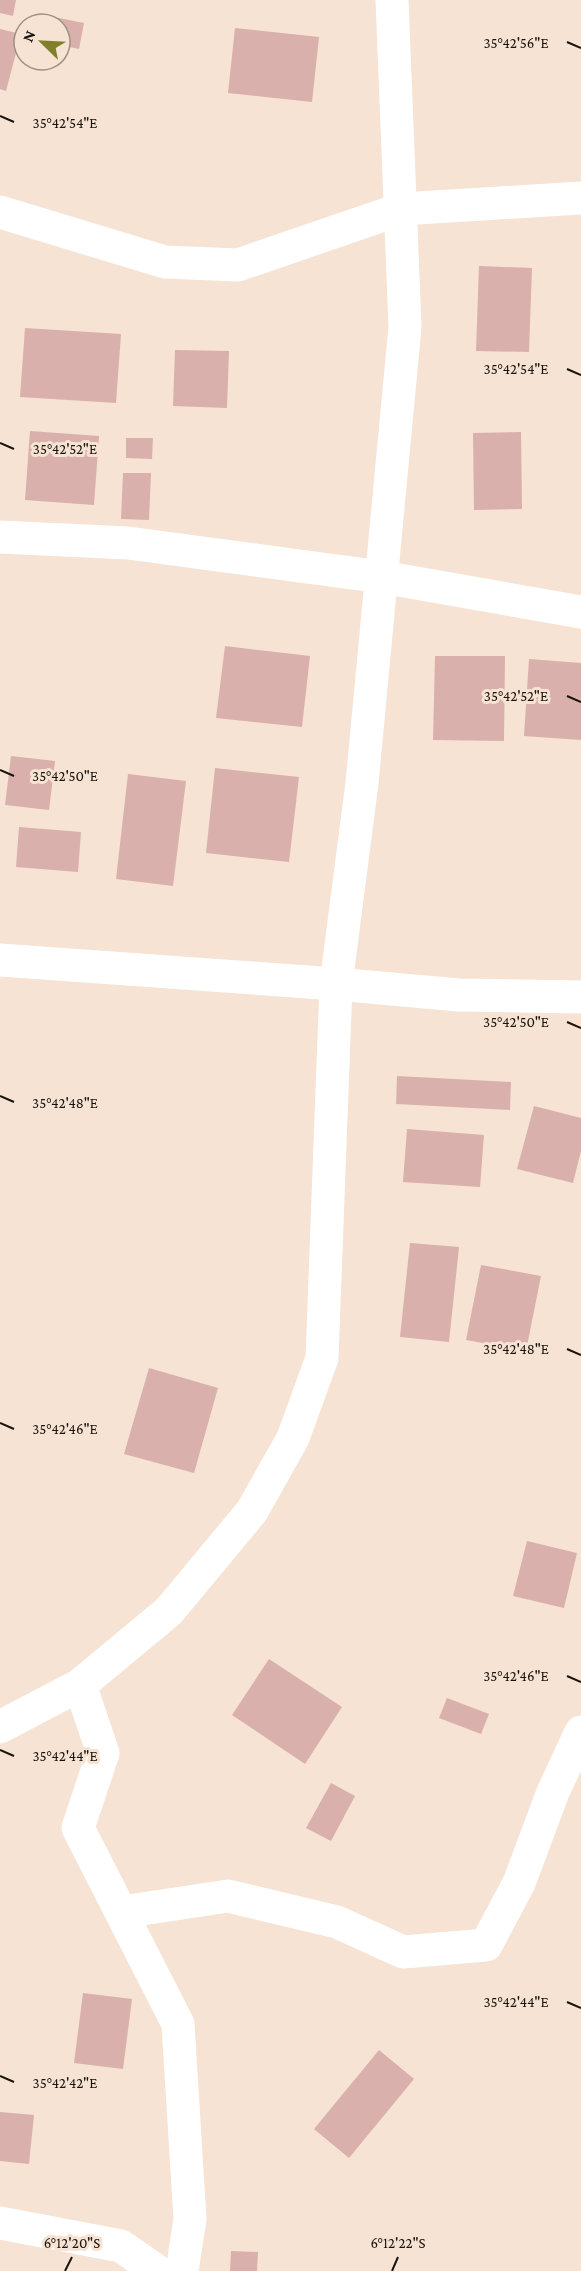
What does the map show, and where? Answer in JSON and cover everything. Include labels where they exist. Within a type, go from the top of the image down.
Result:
[{"type":"street","points":[[0,1727],[80,1685],[169,1611],[252,1511],[293,1438],[322,1358],[336,984],[362,783],[405,327],[392,0]]},
{"type":"street","points":[[0,212],[165,261],[238,265],[401,209],[581,198]]},
{"type":"street","points":[[0,537],[128,543],[382,577],[581,612]]},
{"type":"street","points":[[0,960],[459,995],[581,997]]},
{"type":"street","points":[[80,1685],[103,1753],[78,1828],[178,2024],[190,2219],[182,2271]]},
{"type":"street","points":[[122,1912],[228,1896],[337,1922],[403,1952],[486,1946],[519,1883],[553,1792],[581,1732]]},
{"type":"street","points":[[0,2223],[121,2246],[157,2271]]},
{"type":"building","points":[[0,0],[16,0],[12,16],[0,13]]},
{"type":"building","points":[[72,21],[84,23],[79,49],[72,48]]},
{"type":"building","points":[[235,28],[319,37],[312,102],[228,93]]},
{"type":"building","points":[[0,29],[12,32],[12,68],[6,91],[0,89]]},
{"type":"building","points":[[479,266],[532,268],[529,352],[476,351]]},
{"type":"building","points":[[25,328],[121,334],[116,403],[20,397]]},
{"type":"building","points":[[175,350],[229,351],[227,408],[173,406]]},
{"type":"building","points":[[30,431],[99,436],[94,505],[25,500]]},
{"type":"building","points":[[521,432],[522,509],[474,510],[473,433]]},
{"type":"building","points":[[126,438],[153,438],[152,459],[126,458]]},
{"type":"building","points":[[123,473],[151,473],[149,520],[121,519]]},
{"type":"building","points":[[225,646],[310,656],[302,727],[216,718]]},
{"type":"building","points":[[435,656],[505,656],[504,741],[433,740]]},
{"type":"building","points":[[529,659],[581,663],[581,740],[524,736]]},
{"type":"building","points":[[11,756],[55,761],[49,810],[5,805]]},
{"type":"building","points":[[215,768],[299,777],[289,862],[206,853]]},
{"type":"building","points":[[128,774],[186,781],[173,886],[116,879]]},
{"type":"building","points":[[19,827],[81,832],[78,872],[16,867]]},
{"type":"building","points":[[397,1076],[511,1082],[510,1110],[396,1104]]},
{"type":"building","points":[[534,1106],[581,1118],[581,1151],[573,1183],[517,1169]]},
{"type":"building","points":[[407,1129],[484,1135],[480,1187],[403,1182]]},
{"type":"building","points":[[410,1243],[459,1247],[449,1342],[400,1337]]},
{"type":"building","points":[[481,1265],[541,1276],[526,1351],[466,1340]]},
{"type":"building","points":[[149,1368],[218,1388],[194,1473],[124,1454]]},
{"type":"building","points":[[527,1541],[577,1553],[564,1608],[513,1596]]},
{"type":"building","points":[[269,1659],[342,1707],[305,1764],[232,1715]]},
{"type":"building","points":[[447,1698],[489,1714],[481,1734],[439,1718]]},
{"type":"building","points":[[331,1783],[355,1796],[331,1841],[306,1828]]},
{"type":"building","points":[[83,1993],[132,1999],[123,2069],[74,2063]]},
{"type":"building","points":[[379,2050],[414,2079],[349,2158],[314,2129]]},
{"type":"building","points":[[0,2112],[34,2115],[29,2164],[0,2161]]},
{"type":"building","points":[[231,2251],[258,2252],[257,2271],[230,2271]]}]
